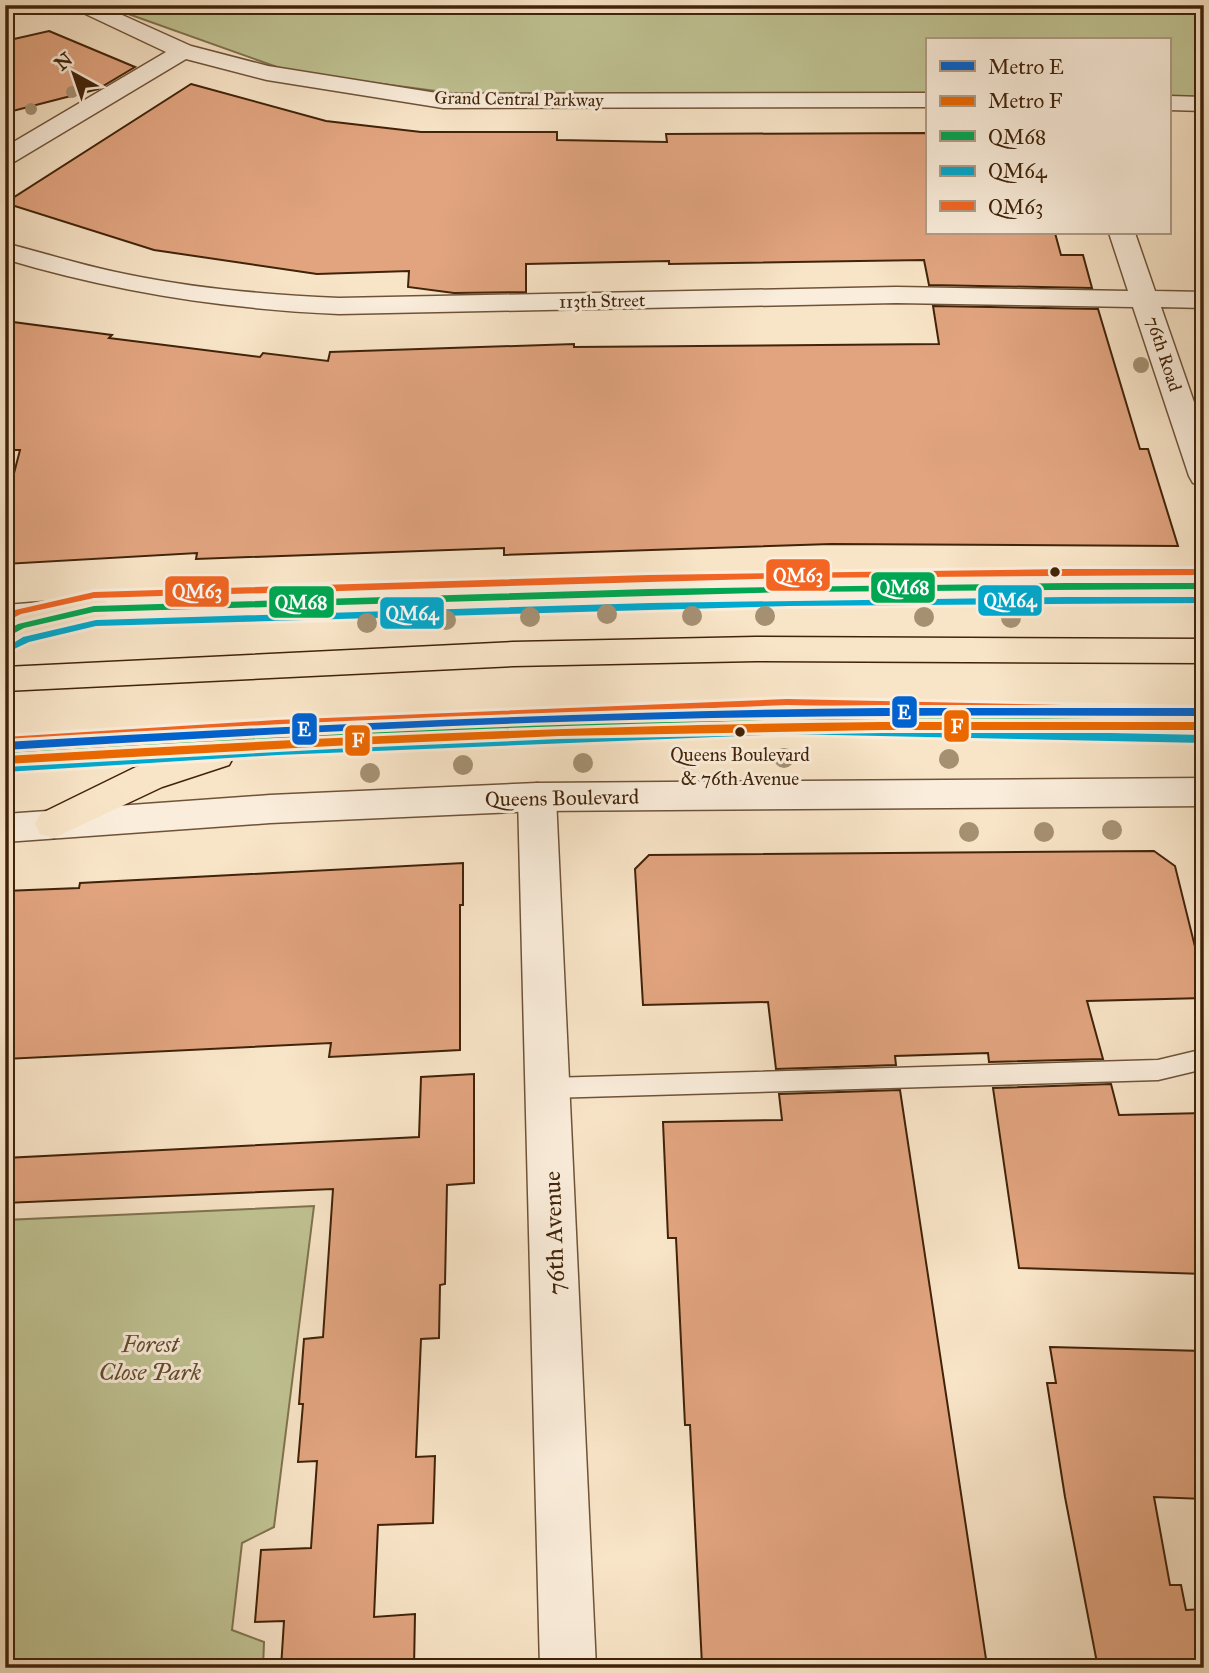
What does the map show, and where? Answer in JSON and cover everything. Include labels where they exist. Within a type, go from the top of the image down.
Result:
[{"type":"main road","points":[[5,635],[21,626],[94,609]]},
{"type":"main road","points":[[5,678],[513,654],[756,649],[1204,651]]},
{"type":"main road","points":[[5,755],[277,737],[788,716],[1204,725]]},
{"type":"main road","points":[[54,824],[149,778],[277,737]]},
{"type":"street","name":"Grand Central Parkway","points":[[82,5],[183,51],[268,73],[443,101],[926,100]]},
{"type":"street","points":[[5,157],[183,51]]},
{"type":"street","points":[[1170,103],[1204,104]]},
{"type":"street","name":"76th Road","points":[[1122,234],[1198,438],[1204,475]]},
{"type":"street","name":"113th Street","points":[[5,251],[104,280],[202,298],[264,304],[340,306],[896,295],[1204,300]]},
{"type":"street","points":[[5,616],[94,609],[721,589],[991,585],[1204,586]]},
{"type":"street","name":"Queens Boulevard","points":[[5,828],[270,809],[537,797],[1204,792]]},
{"type":"street","name":"76th Avenue","points":[[537,797],[568,1668]]},
{"type":"lane","points":[[549,1088],[1158,1070],[1204,1059]]},
{"type":"green space","points":[[103,5],[1204,5],[1204,103],[1170,102],[1170,38],[926,38],[926,98],[459,94],[291,72]]},
{"type":"green space","name":"Forest Close Park","points":[[314,1206],[274,1527],[242,1543],[232,1630],[264,1642],[263,1668],[5,1668],[5,1603],[9,1557],[5,1557],[5,1220]]},
{"type":"building","points":[[49,31],[135,67],[98,89],[5,113],[5,41]]},
{"type":"building","points":[[191,84],[326,121],[421,132],[557,132],[557,140],[667,142],[666,134],[926,133],[926,234],[1055,234],[1061,255],[1083,255],[1092,288],[929,285],[924,260],[669,264],[669,261],[526,264],[526,292],[454,293],[408,287],[409,271],[317,274],[154,250],[5,203]]},
{"type":"building","points":[[933,306],[1098,309],[1140,449],[1148,449],[1178,546],[831,544],[504,555],[504,548],[196,559],[197,553],[5,564],[5,508],[20,450],[5,450],[5,321],[112,335],[109,338],[260,357],[263,353],[328,361],[330,352],[574,344],[574,347],[939,344]]},
{"type":"building","points":[[1154,851],[1175,866],[1204,983],[1204,998],[1087,1001],[1103,1059],[989,1062],[988,1053],[895,1056],[896,1065],[776,1069],[768,1002],[643,1005],[635,869],[649,855]]},
{"type":"building","points":[[463,863],[463,905],[460,905],[460,1050],[329,1057],[331,1043],[5,1059],[5,891],[79,888],[80,883]]},
{"type":"building","points":[[474,1074],[474,1183],[447,1185],[445,1284],[440,1285],[439,1338],[421,1339],[416,1457],[435,1456],[433,1523],[378,1525],[374,1617],[415,1614],[414,1668],[281,1668],[284,1621],[255,1622],[261,1550],[311,1548],[317,1461],[298,1462],[303,1404],[299,1404],[304,1339],[323,1337],[333,1189],[5,1203],[5,1158],[419,1137],[421,1077]]},
{"type":"building","points":[[1111,1084],[1119,1115],[1204,1113],[1204,1274],[1019,1268],[993,1088]]},
{"type":"building","points":[[900,1090],[986,1659],[702,1665],[690,1425],[685,1425],[676,1238],[668,1238],[663,1122],[782,1120],[779,1094]]},
{"type":"building","points":[[1050,1347],[1204,1351],[1204,1499],[1154,1497],[1170,1585],[1181,1585],[1186,1610],[1204,1609],[1204,1668],[1098,1668],[1065,1497],[1047,1383],[1056,1383]]},
{"type":"metro line","name":"E","points":[[5,746],[559,718],[881,712],[1204,712]]},
{"type":"metro line","name":"F","points":[[6,760],[559,732],[881,726],[1204,726]]},
{"type":"transit line","name":"QM63","points":[[5,619],[18,612],[94,595],[787,575],[1204,572]]},
{"type":"transit line","name":"QM68","points":[[5,635],[21,626],[94,609],[788,589],[1204,586]]},
{"type":"transit line","name":"QM64","points":[[12,647],[26,639],[96,623],[788,603],[1204,600]]},
{"type":"transit line","name":"QM63","points":[[5,741],[276,723],[787,702],[1204,711]]},
{"type":"transit line","name":"QM68","points":[[5,755],[277,737],[788,716],[1204,725]]},
{"type":"transit line","name":"QM64","points":[[6,769],[278,751],[788,730],[1204,739]]},
{"type":"place","name":"Queens Boulevard & 76th Avenue","points":[[740,732]]}]
